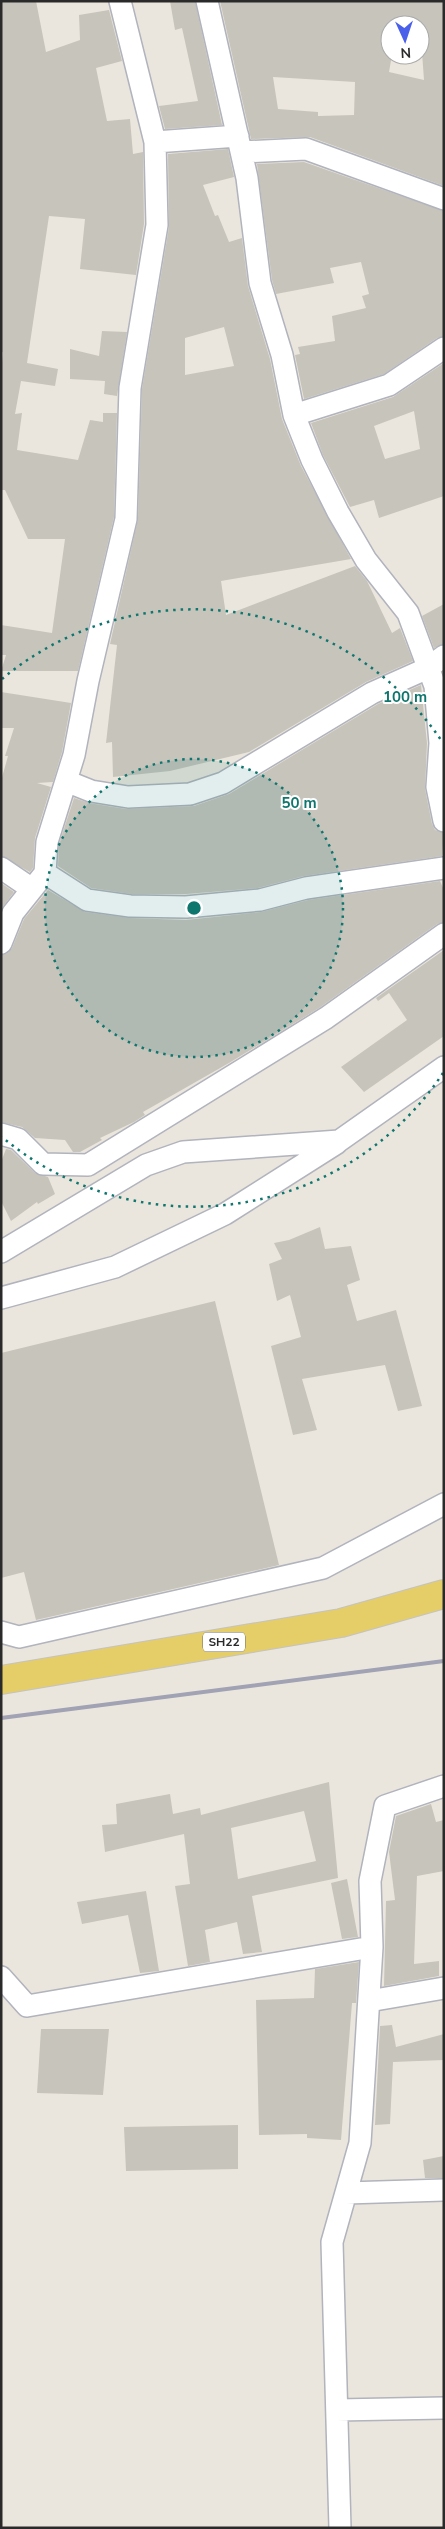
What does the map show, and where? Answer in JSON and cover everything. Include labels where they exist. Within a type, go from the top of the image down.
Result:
[{"type":"main road","name":"SH22","points":[[1,1680],[341,1623],[444,1594]]},
{"type":"street","points":[[1,942],[13,913],[38,881],[46,842],[74,755],[88,681],[126,520],[130,388],[157,225],[155,142],[120,1]]},
{"type":"street","points":[[207,1],[248,178],[260,283],[282,355],[294,415],[312,460],[361,552],[408,613],[436,662],[435,686],[440,743],[437,787],[444,821]]},
{"type":"street","points":[[155,142],[240,144],[306,149],[444,199]]},
{"type":"street","points":[[294,415],[389,385],[444,348]]},
{"type":"street","points":[[66,780],[91,791],[128,797],[190,794],[223,783],[372,693],[436,662]]},
{"type":"street","points":[[1,868],[87,900],[130,906],[186,907],[260,900],[306,888],[444,868]]},
{"type":"street","points":[[1,1134],[18,1140],[44,1164],[88,1165],[326,1018],[444,934]]},
{"type":"street","points":[[1,1298],[115,1267],[225,1214],[339,1142],[444,1066]]},
{"type":"street","points":[[1,1252],[146,1164],[183,1152],[339,1142]]},
{"type":"street","points":[[1,1632],[19,1637],[323,1568],[444,1504]]},
{"type":"street","points":[[340,2528],[332,2242],[360,2143],[372,1947],[370,1882],[385,1806],[444,1786]]},
{"type":"street","points":[[1,1977],[27,2006],[372,1947]]},
{"type":"street","points":[[369,2001],[444,1988]]},
{"type":"street","points":[[346,2193],[444,2190]]},
{"type":"street","points":[[337,2410],[444,2408]]},
{"type":"building","points":[[2,1],[36,1],[46,52],[80,40],[79,15],[109,10],[122,61],[96,68],[107,121],[130,119],[133,154],[143,152],[144,224],[136,275],[80,269],[85,219],[49,216],[27,363],[58,369],[55,386],[21,381],[15,414],[22,413],[17,450],[78,460],[90,420],[103,422],[103,413],[117,413],[114,517],[78,671],[1,671],[6,655],[1,655],[1,625],[52,633],[65,539],[28,539],[5,490],[1,490],[1,373],[3,352],[1,353]]},
{"type":"building","points":[[170,1],[195,1],[222,125],[165,129],[159,106],[198,101],[182,28],[175,30]]},
{"type":"building","points":[[220,1],[444,1],[444,186],[310,137],[251,139]],"holes":[[[273,77],[355,82],[354,115],[318,116],[318,112],[278,109]]]},
{"type":"building","points":[[228,149],[234,177],[203,185],[215,216],[218,215],[229,242],[242,238],[248,286],[270,359],[282,419],[301,466],[351,559],[221,581],[226,615],[355,566],[367,581],[392,633],[400,628],[413,661],[366,682],[249,752],[170,771],[113,777],[112,742],[106,743],[117,645],[110,644],[138,519],[142,389],[169,227],[168,154]],"holes":[[[224,327],[234,366],[185,375],[185,338]]]},
{"type":"building","points":[[304,162],[444,211],[444,336],[437,338],[384,374],[304,399],[295,355],[300,354],[298,347],[335,341],[332,316],[366,308],[362,296],[369,294],[361,262],[330,268],[334,283],[276,294],[272,280],[257,164]]},
{"type":"building","points":[[102,331],[127,332],[117,396],[104,394],[105,381],[70,379],[70,349],[99,356]]},
{"type":"building","points":[[444,363],[444,496],[379,518],[374,500],[350,507],[323,455],[311,423],[393,397]],"holes":[[[414,411],[420,449],[385,459],[374,426]]]},
{"type":"building","points":[[444,604],[444,644],[434,648],[422,616]]},
{"type":"building","points":[[421,685],[427,743],[425,789],[432,824],[435,830],[444,833],[442,856],[304,876],[258,888],[186,894],[131,894],[91,888],[58,866],[59,844],[74,798],[89,803],[126,809],[194,806],[229,794],[378,704]]},
{"type":"building","points":[[1,692],[71,703],[62,752],[53,782],[37,783],[51,787],[35,838],[33,868],[30,872],[1,856],[1,781],[8,756],[5,756],[14,728],[1,728]]},
{"type":"building","points":[[440,881],[444,890],[444,922],[437,924],[319,1008],[229,1063],[143,1112],[145,1115],[134,1122],[100,1138],[102,1140],[80,1152],[73,1152],[65,1140],[35,1138],[22,1127],[1,1122],[1,955],[8,953],[12,948],[24,919],[48,890],[85,912],[130,918],[186,920],[261,912],[308,900]]},
{"type":"building","points":[[1,883],[14,892],[1,909]]},
{"type":"building","points":[[444,950],[444,1036],[364,1092],[341,1067],[407,1020],[389,993],[378,1001],[376,998]]},
{"type":"building","points":[[6,1149],[11,1150],[35,1173],[48,1177],[55,1194],[38,1204],[37,1202],[11,1221],[1,1201],[1,1162]]},
{"type":"building","points":[[320,1227],[325,1249],[351,1246],[360,1280],[347,1285],[357,1321],[396,1310],[422,1406],[398,1411],[385,1365],[302,1379],[317,1430],[293,1435],[271,1346],[301,1337],[290,1295],[277,1301],[269,1264],[282,1259],[274,1243],[289,1240]]},
{"type":"building","points":[[215,1301],[279,1565],[36,1620],[24,1572],[1,1578],[1,1353]]},
{"type":"building","points":[[329,1782],[338,1878],[252,1896],[262,1952],[243,1954],[237,1922],[205,1930],[210,1962],[188,1966],[175,1886],[190,1884],[184,1834],[105,1852],[102,1825],[117,1824],[116,1804],[170,1794],[173,1814],[200,1808],[201,1815]],"holes":[[[304,1811],[316,1861],[238,1879],[231,1828]]]},
{"type":"building","points":[[431,1804],[436,1822],[444,1820],[444,1871],[417,1876],[414,1964],[439,1961],[439,1976],[384,1986],[386,1901],[395,1900],[389,1852],[396,1816]]},
{"type":"building","points":[[347,1879],[358,1937],[342,1939],[331,1883]]},
{"type":"building","points":[[146,1891],[159,1971],[140,1973],[128,1915],[82,1924],[77,1902]]},
{"type":"building","points":[[359,1962],[356,2003],[352,2003],[341,2140],[307,2138],[307,2134],[259,2135],[256,2000],[314,1998],[315,1969]]},
{"type":"building","points":[[392,2025],[396,2047],[444,2034],[444,2060],[393,2062],[390,2124],[375,2125],[380,2026]]},
{"type":"building","points":[[41,2029],[109,2029],[103,2095],[37,2093]]},
{"type":"building","points":[[238,2125],[238,2169],[126,2171],[124,2127]]},
{"type":"building","points":[[444,2156],[444,2178],[425,2178],[423,2160]]},
{"type":"railway","points":[[1,1718],[444,1661]]}]
